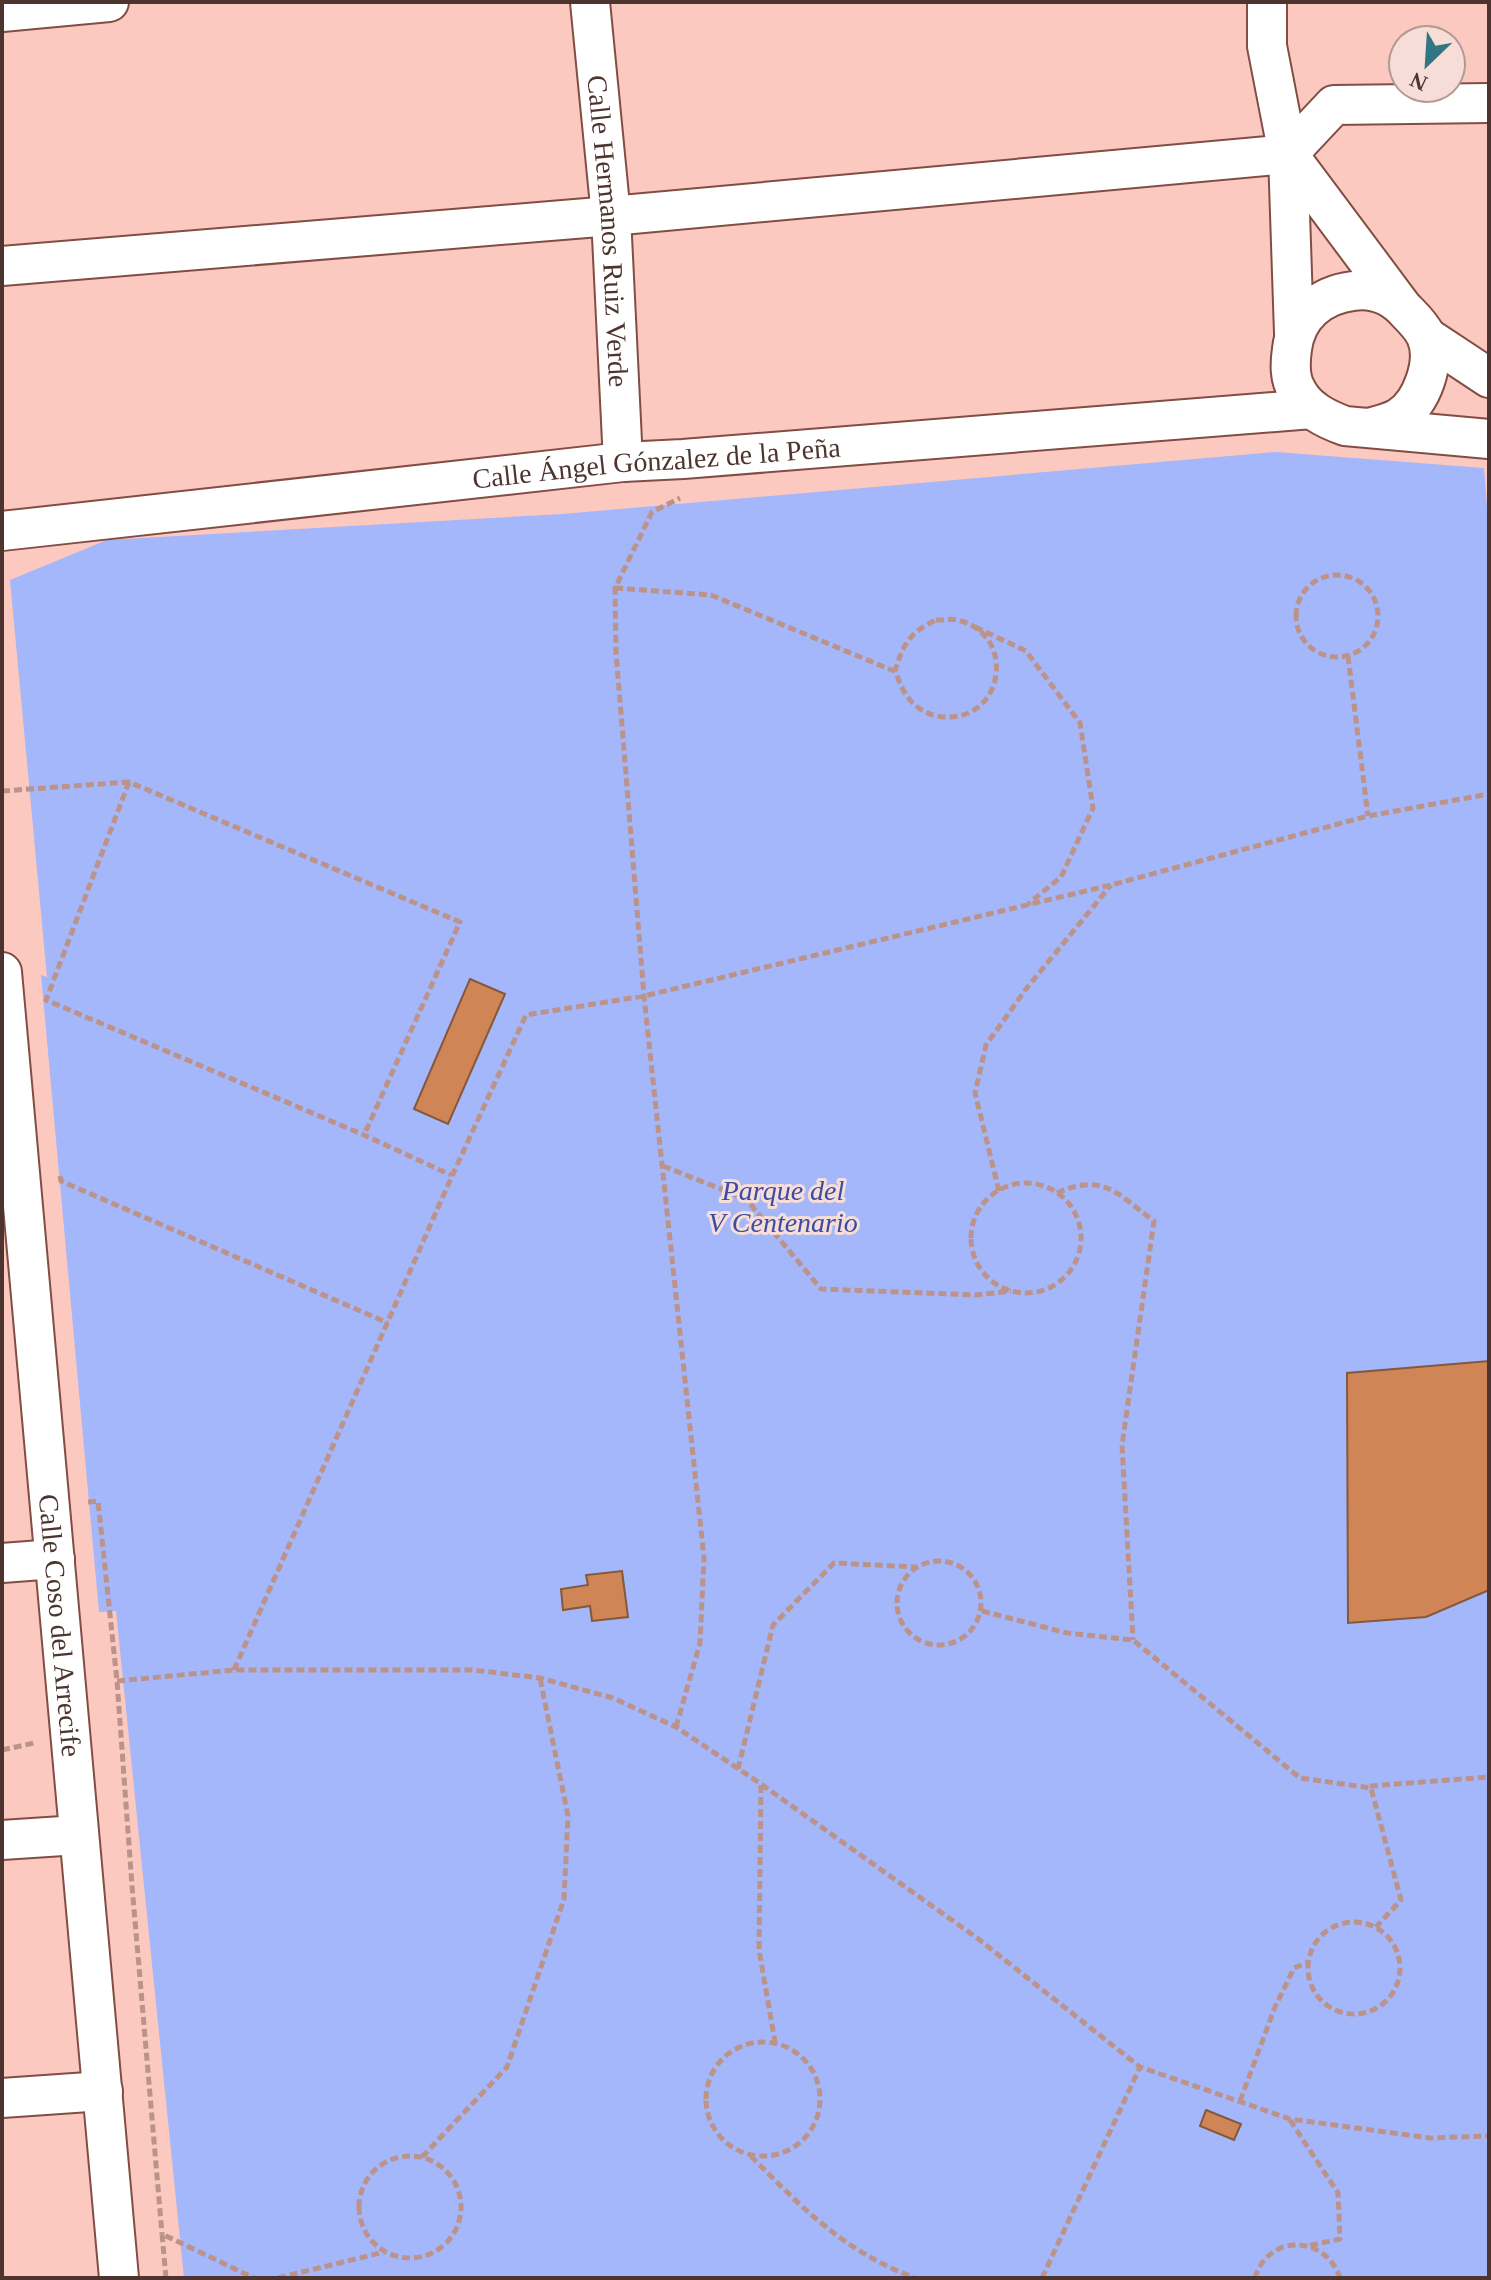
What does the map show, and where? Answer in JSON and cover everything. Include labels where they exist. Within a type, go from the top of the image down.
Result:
[{"type":"street","points":[[2,12],[109,2]]},
{"type":"street","name":"Calle Hermanos Ruiz Verde","points":[[590,2],[611,216],[623,462]]},
{"type":"street","points":[[1267,2],[1267,46],[1288,154],[1294,333],[1289,363],[1297,392],[1324,418],[1345,426],[1489,439]]},
{"type":"street","points":[[2,266],[611,216],[1288,154],[1334,105],[1489,103]]},
{"type":"street","points":[[1288,154],[1427,337],[1430,355],[1428,373],[1412,405],[1400,417],[1369,428]]},
{"type":"street","points":[[1294,333],[1304,316],[1320,301],[1337,293],[1362,290],[1384,294],[1400,304]]},
{"type":"street","points":[[1427,337],[1489,378]]},
{"type":"street","name":"Calle Ángel Gónzalez de la Peña","points":[[2,531],[623,462],[1312,409]]},
{"type":"street","name":"Calle Coso del Arrecife","points":[[2,972],[16,1305],[51,1506],[119,2278]]},
{"type":"street","points":[[2,1563],[55,1559]]},
{"type":"street","points":[[2,1840],[78,1835]]},
{"type":"street","points":[[2,2098],[103,2091]]},
{"type":"path","points":[[676,1727],[700,1643],[704,1558],[644,996],[616,652],[615,588],[652,512],[689,494],[683,459]]},
{"type":"path","points":[[1340,575],[1358,580],[1369,590],[1378,610],[1376,630],[1369,642],[1348,656],[1331,657],[1317,653],[1298,630],[1295,616],[1300,596],[1310,584],[1326,576],[1340,575]]},
{"type":"path","points":[[615,588],[711,595],[895,671],[906,695],[922,711],[938,717],[955,717],[979,707],[990,694],[997,676],[995,654],[987,638],[975,627]]},
{"type":"path","points":[[895,671],[907,640],[920,627],[936,620],[959,620],[1026,651],[1080,723],[1093,808],[1061,877],[1026,905]]},
{"type":"path","points":[[1348,656],[1368,816]]},
{"type":"path","points":[[2,791],[129,782],[460,922],[364,1135]]},
{"type":"path","points":[[47,1014],[46,1000],[129,782]]},
{"type":"path","points":[[234,1670],[526,1015],[644,996],[1111,885],[1368,816],[1489,794]]},
{"type":"path","points":[[999,1191],[975,1093],[986,1045],[1026,989],[1111,885]]},
{"type":"path","points":[[46,1000],[364,1135],[452,1176]]},
{"type":"path","points":[[663,1166],[746,1199],[821,1289],[976,1295],[1011,1291],[1030,1293],[1048,1289],[1064,1279],[1078,1257],[1081,1238],[1074,1210],[1057,1193],[1040,1185],[1021,1183],[999,1191],[984,1201],[971,1227],[971,1245],[980,1270],[994,1284],[1011,1291]]},
{"type":"path","points":[[60,1167],[61,1181],[388,1323]]},
{"type":"path","points":[[1057,1193],[1078,1184],[1106,1186],[1154,1221],[1122,1445],[1133,1640]]},
{"type":"path","points":[[51,1506],[98,1501],[117,1681],[166,2278]]},
{"type":"path","points":[[738,1769],[773,1625],[834,1563],[917,1567],[941,1561],[956,1565],[970,1574],[981,1596],[982,1611],[968,1635],[943,1646],[928,1644],[905,1628],[897,1607],[899,1592],[905,1578],[917,1567]]},
{"type":"path","points":[[982,1611],[1067,1633],[1133,1640],[1300,1778],[1371,1788],[1401,1900],[1376,1927]]},
{"type":"path","points":[[117,1681],[234,1670],[473,1670],[540,1678],[613,1698],[676,1727],[761,1784],[977,1938],[1140,2067],[1290,2119],[1430,2138],[1489,2136]]},
{"type":"path","points":[[422,2157],[507,2067],[564,1899],[568,1816],[540,1678]]},
{"type":"path","points":[[1364,1787],[1489,1777]]},
{"type":"path","points":[[761,1784],[759,1950],[775,2042]]},
{"type":"path","points":[[1361,1922],[1376,1927],[1396,1947],[1400,1962],[1397,1986],[1388,2000],[1371,2011],[1356,2014],[1340,2012],[1326,2005],[1311,1986],[1308,1962],[1315,1944],[1326,1932],[1340,1924],[1361,1922]]},
{"type":"path","points":[[1240,2101],[1275,2007],[1294,1968],[1308,1962]]},
{"type":"path","points":[[753,2042],[775,2042],[794,2050],[809,2064],[818,2081],[821,2101],[817,2121],[790,2150],[771,2156],[750,2155],[729,2146],[714,2130],[706,2108],[706,2086],[715,2065],[732,2050],[753,2042]]},
{"type":"path","points":[[1042,2278],[1140,2067]]},
{"type":"path","points":[[1255,2278],[1270,2254],[1283,2247],[1340,2239],[1338,2193],[1290,2119]]},
{"type":"path","points":[[404,2155],[422,2157],[435,2162],[454,2180],[460,2193],[460,2220],[447,2243],[436,2252],[424,2257],[397,2257],[384,2252],[370,2240],[361,2224],[358,2206],[362,2187],[372,2172],[386,2161],[404,2155]]},
{"type":"path","points":[[750,2155],[801,2208],[846,2243],[891,2269],[915,2278]]},
{"type":"path","points":[[162,2234],[254,2278]]},
{"type":"path","points":[[1307,2246],[1320,2251],[1331,2261],[1340,2278]]},
{"type":"path","points":[[278,2278],[384,2252]]},
{"type":"green space","name":"Parque del V Centenario","points":[[1276,452],[1484,468],[1489,532],[1489,2278],[184,2278],[116,1611],[99,1612],[41,975],[47,977],[10,580],[107,540],[562,514]]},
{"type":"building","points":[[470,979],[505,994],[448,1124],[414,1109]]},
{"type":"building","points":[[1489,1361],[1489,1590],[1426,1617],[1348,1623],[1347,1373]]},
{"type":"building","points":[[622,1571],[628,1617],[592,1621],[590,1606],[563,1610],[561,1589],[588,1585],[586,1575]]},
{"type":"building","points":[[1206,2110],[1241,2124],[1234,2140],[1200,2126]]}]
